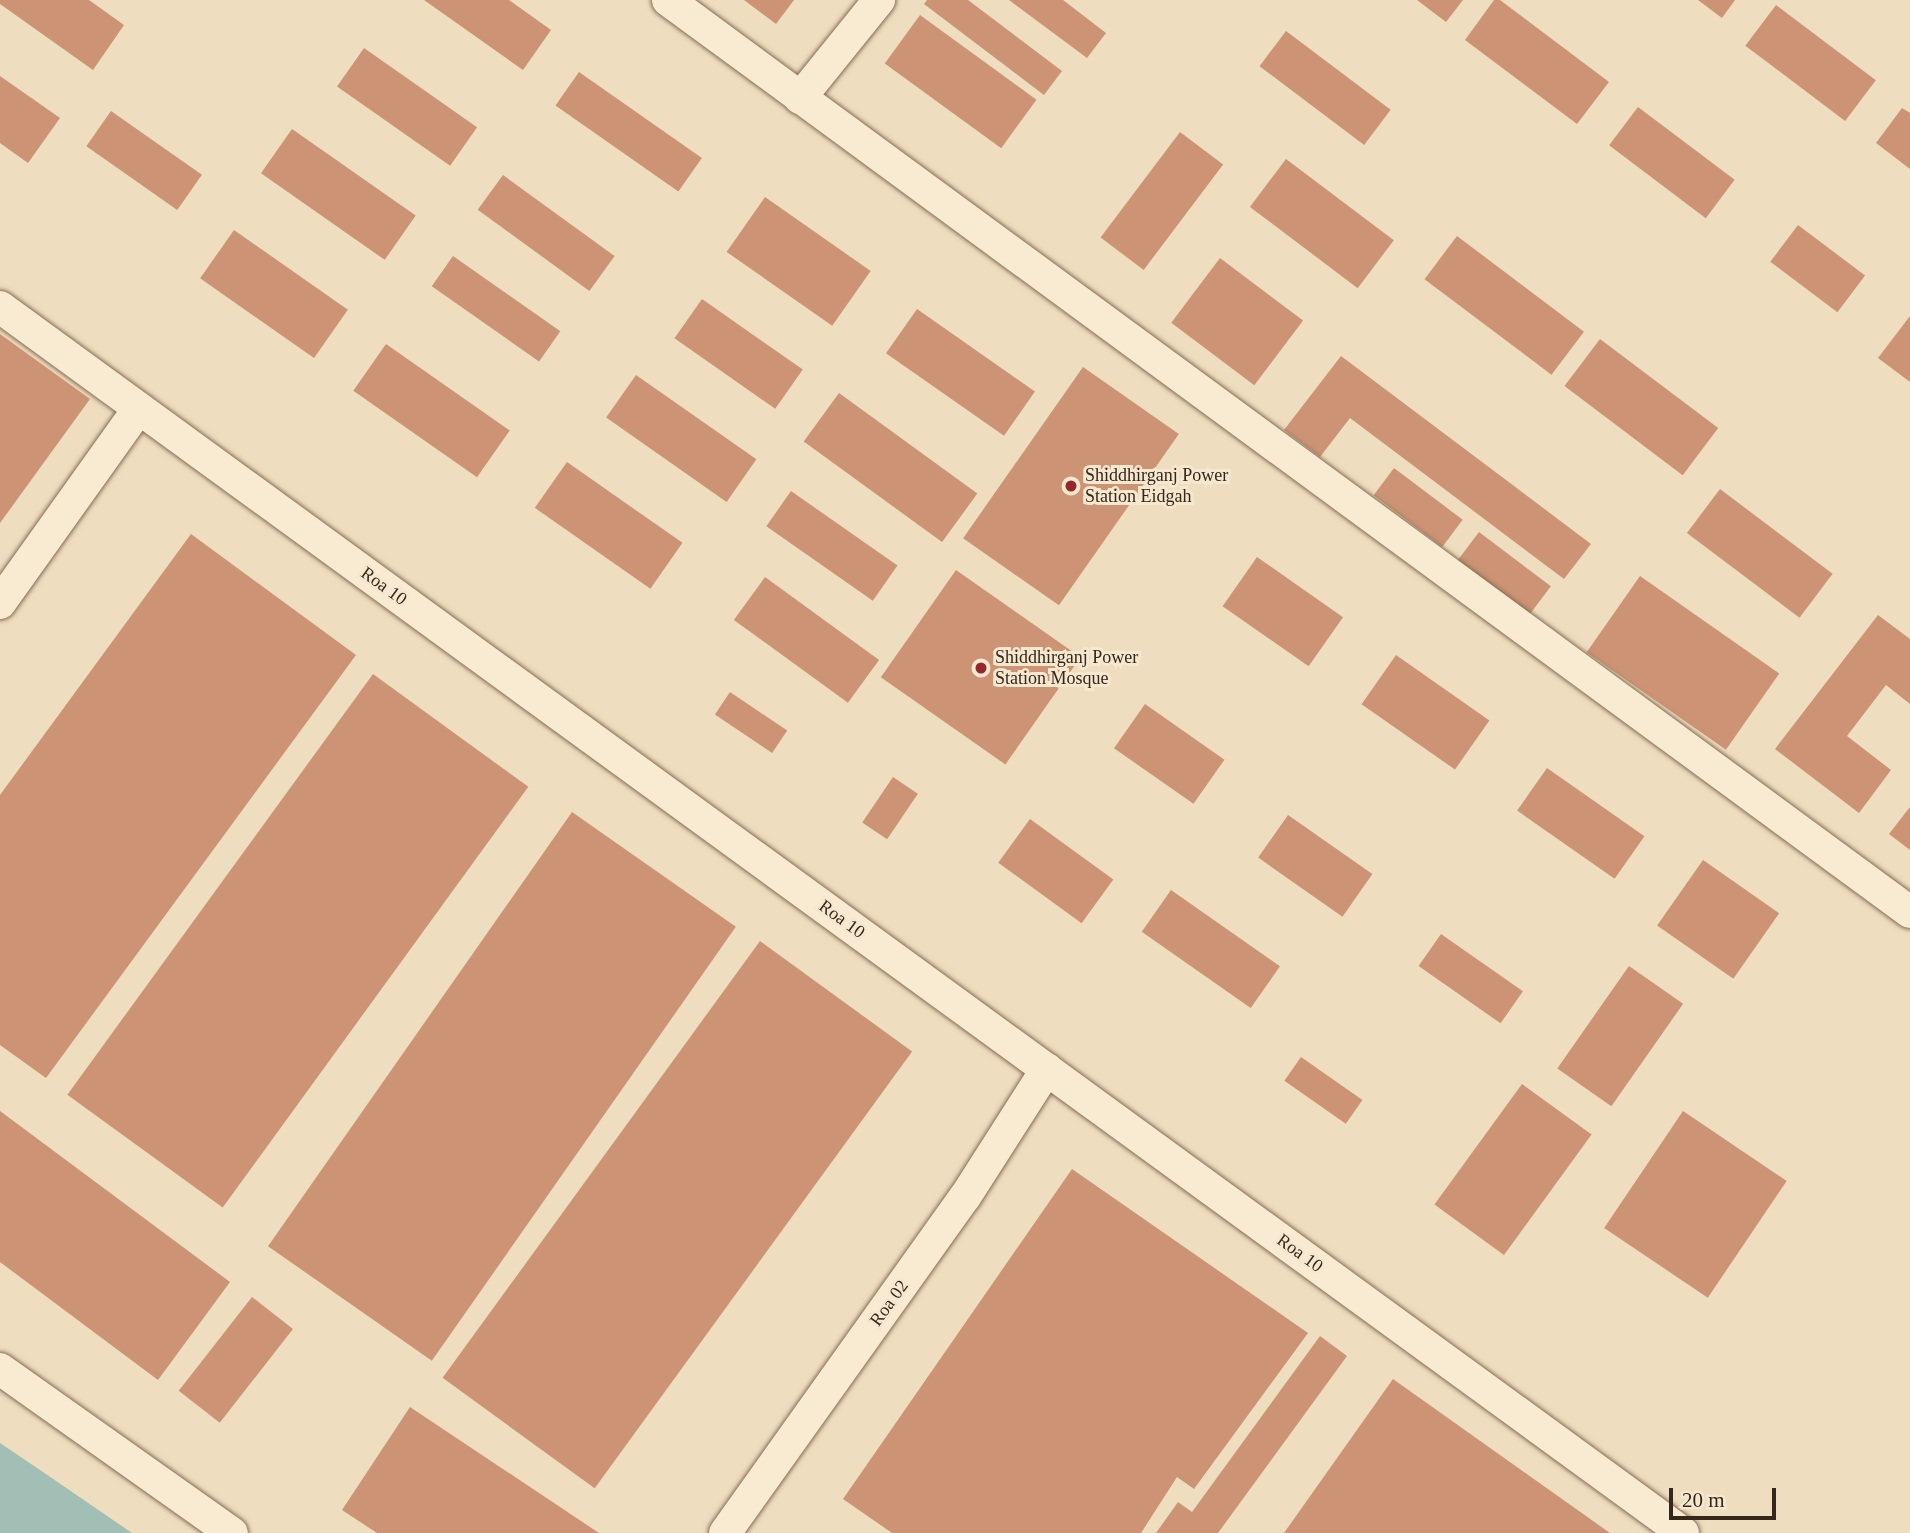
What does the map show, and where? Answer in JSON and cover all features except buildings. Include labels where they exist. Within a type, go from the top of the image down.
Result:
[{"type":"street","points":[[668,0],[1910,912]]},
{"type":"street","points":[[800,98],[879,0]]},
{"type":"street","name":"Roa 10","points":[[0,307],[1683,1533]]},
{"type":"street","points":[[0,603],[139,408]]},
{"type":"street","name":"Roa 02","points":[[725,1533],[965,1197],[1047,1069]]},
{"type":"street","points":[[0,1369],[232,1533]]},
{"type":"water","points":[[0,1443],[43,1472],[132,1533],[0,1533]]},
{"type":"place","name":"Shiddhirganj Power Station Eidgah","points":[[1071,486]]},
{"type":"place","name":"Shiddhirganj Power Station Mosque","points":[[981,668]]}]
